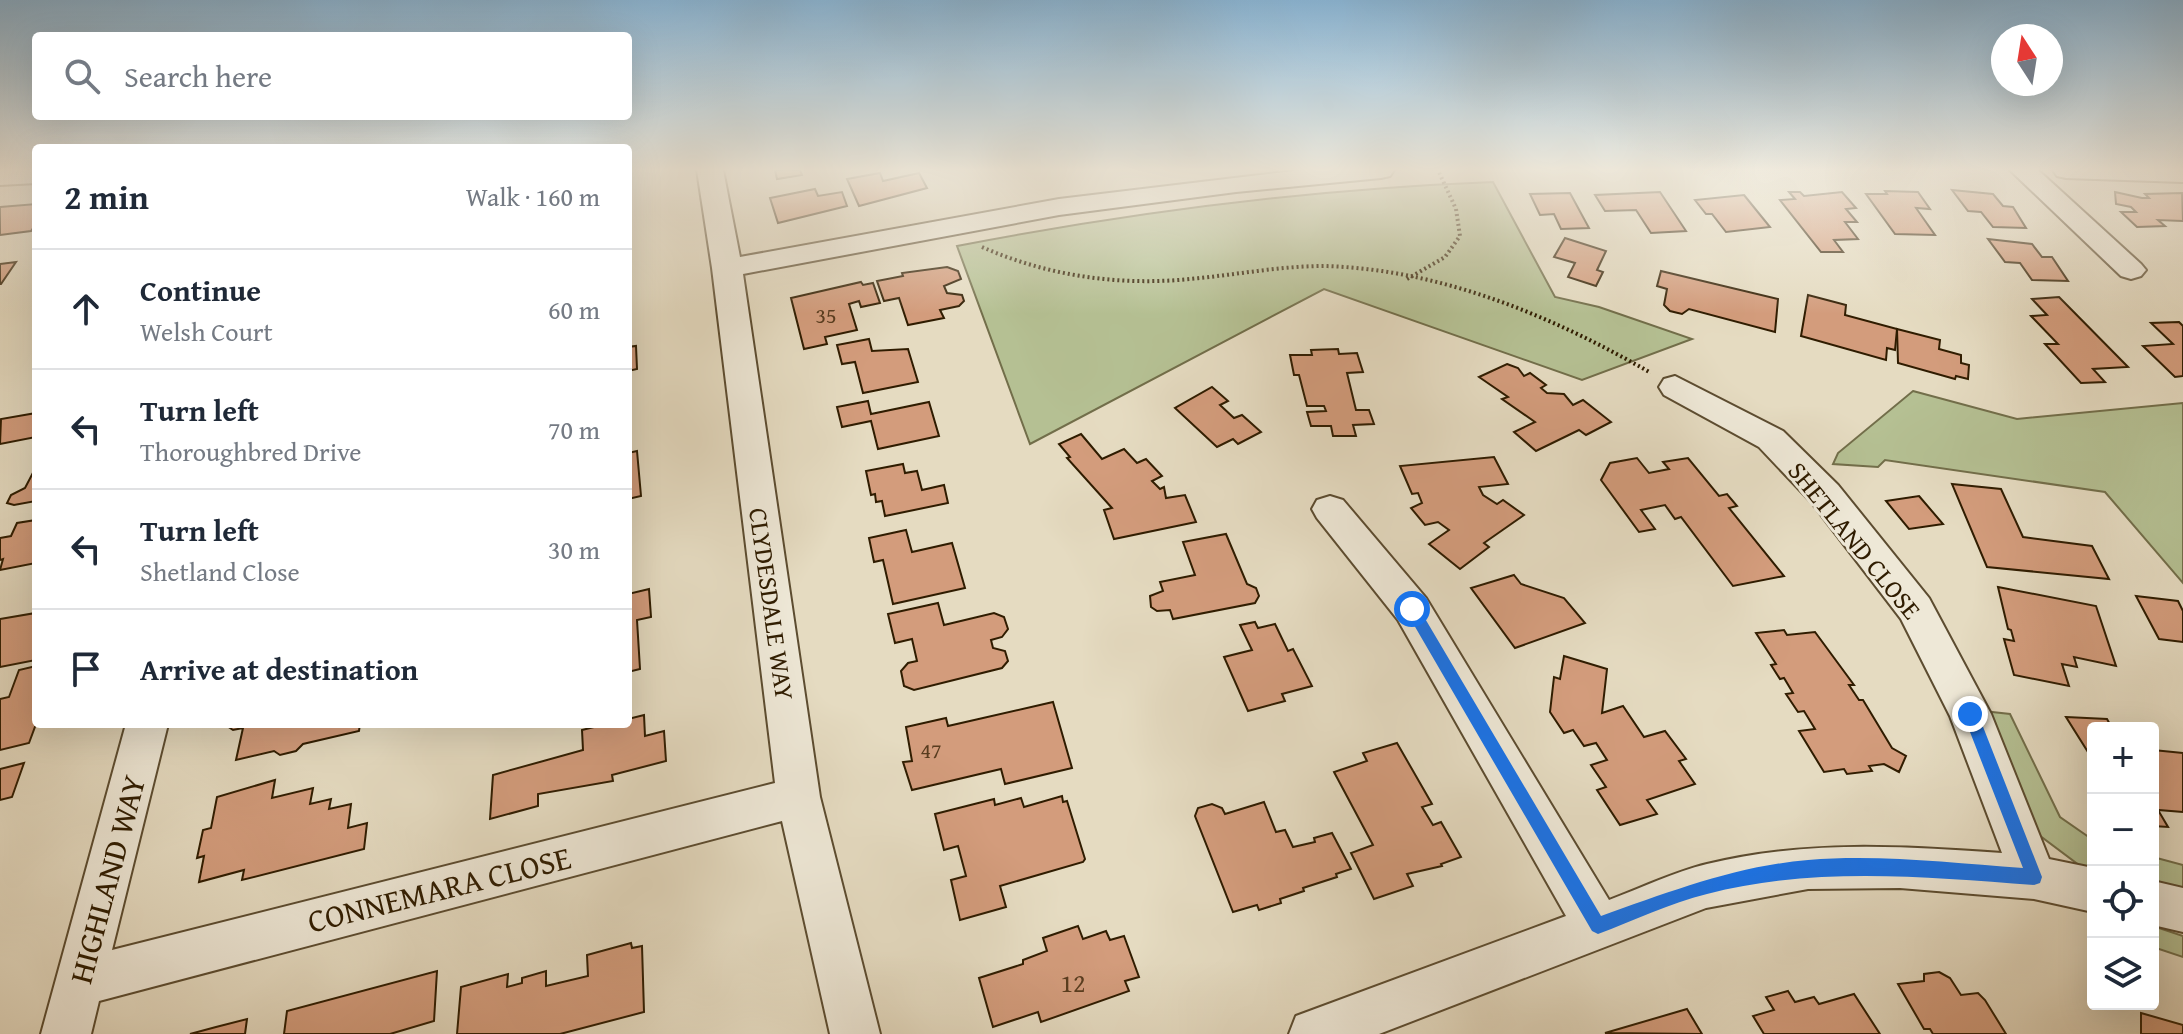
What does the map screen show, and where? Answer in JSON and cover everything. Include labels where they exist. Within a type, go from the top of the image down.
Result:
[{"type":"street","name":"CLYDESDALE WAY","points":[[718,218],[798,797],[855,1034]]},
{"type":"street","points":[[727,268],[1004,218]]},
{"type":"street","points":[[2075,218],[2131,270]]},
{"type":"street","name":"SHETLAND CLOSE","points":[[1675,387],[1771,439],[1825,494],[1915,609],[1970,714],[2034,877]]},
{"type":"street","points":[[1330,509],[1412,609],[1598,926]]},
{"type":"street","name":"HIGHLAND WAY","points":[[66,1034],[146,728]]},
{"type":"street","name":"CONNEMARA CLOSE","points":[[80,982],[798,797]]},
{"type":"street","points":[[1314,1034],[1706,886],[1808,868],[1900,867],[2034,877],[2087,889]]},
{"type":"street","points":[[2159,904],[2183,910]]},
{"type":"path","points":[[1407,279],[1436,265],[1456,249],[1462,234],[1459,218]]},
{"type":"path","points":[[946,228],[987,249],[1046,268],[1116,281],[1164,282],[1314,267],[1344,267],[1407,279],[1493,301],[1550,320],[1577,331],[1675,387]]},
{"type":"green space","points":[[1122,218],[1513,218],[1555,297],[1599,307],[1692,339],[1582,380],[1324,289],[1030,444],[957,246]]},
{"type":"green space","points":[[1913,391],[2017,419],[2183,403],[2183,583],[2105,492],[1885,460],[1878,467],[1833,464],[1838,453]]},
{"type":"green space","points":[[1983,711],[2010,714],[2060,817],[2087,836],[2087,867],[2079,865],[2039,835]]},
{"type":"green space","points":[[2159,859],[2183,865],[2183,895],[2159,888]]},
{"type":"green space","points":[[2159,928],[2183,936],[2183,957],[2159,949]]},
{"type":"building","points":[[0,218],[32,218],[31,231],[0,235]]},
{"type":"building","points":[[776,218],[797,218],[778,223]]},
{"type":"building","points":[[1556,218],[1584,218],[1589,228],[1561,229]]},
{"type":"building","points":[[1641,218],[1678,218],[1686,231],[1651,233]]},
{"type":"building","points":[[1715,218],[1763,218],[1770,227],[1726,232]]},
{"type":"building","points":[[1794,218],[1854,218],[1857,222],[1845,222],[1858,239],[1834,240],[1843,252],[1821,252]]},
{"type":"building","points":[[1884,218],[1923,218],[1935,235],[1895,234]]},
{"type":"building","points":[[1986,218],[2020,218],[2026,228],[1993,227]]},
{"type":"building","points":[[2128,218],[2183,218],[2183,221],[2158,220],[2165,226],[2137,227]]},
{"type":"building","points":[[1565,238],[1606,251],[1597,270],[1603,272],[1596,286],[1568,277],[1575,263],[1554,257]]},
{"type":"building","points":[[1988,239],[2032,244],[2042,257],[2052,257],[2068,281],[2032,280],[2020,263],[2005,262]]},
{"type":"building","points":[[16,262],[1,284],[0,284],[0,264]]},
{"type":"building","points":[[947,267],[958,271],[961,279],[944,286],[947,293],[962,295],[964,301],[959,306],[940,310],[944,318],[908,325],[899,298],[884,301],[877,281],[903,276],[902,273]]},
{"type":"building","points":[[1661,271],[1778,299],[1775,332],[1689,309],[1682,314],[1670,311],[1664,305],[1667,289],[1657,286]]},
{"type":"building","points":[[861,282],[863,285],[873,283],[880,303],[861,307],[859,301],[849,304],[857,330],[825,337],[827,344],[804,349],[791,298]]},
{"type":"building","points":[[1808,295],[1846,305],[1845,315],[1897,329],[1895,350],[1887,348],[1886,360],[1801,336]]},
{"type":"building","points":[[2059,297],[2128,367],[2093,369],[2105,382],[2081,383],[2045,344],[2058,344],[2031,316],[2047,315],[2032,299]]},
{"type":"building","points":[[2179,322],[2183,326],[2183,376],[2175,377],[2143,346],[2173,344],[2151,323]]},
{"type":"building","points":[[1897,329],[1940,340],[1939,349],[1961,355],[1961,363],[1969,365],[1968,379],[1956,376],[1955,379],[1898,363]]},
{"type":"building","points":[[869,339],[872,351],[908,349],[918,382],[863,393],[855,362],[842,364],[837,345]]},
{"type":"building","points":[[632,346],[636,346],[637,369],[632,370]]},
{"type":"building","points":[[1338,349],[1339,354],[1357,353],[1363,372],[1347,373],[1356,410],[1369,410],[1374,424],[1353,425],[1356,436],[1333,436],[1331,426],[1311,426],[1307,412],[1326,411],[1324,406],[1307,406],[1299,375],[1294,375],[1290,355],[1312,355],[1311,350]]},
{"type":"building","points":[[1507,364],[1518,368],[1524,376],[1530,373],[1546,385],[1541,388],[1547,393],[1564,394],[1573,405],[1583,400],[1611,422],[1586,435],[1579,430],[1536,451],[1514,432],[1535,422],[1502,399],[1508,397],[1479,377]]},
{"type":"building","points":[[1212,387],[1228,401],[1220,405],[1234,418],[1242,415],[1261,432],[1238,444],[1233,439],[1217,447],[1175,408]]},
{"type":"building","points":[[868,401],[871,414],[929,402],[939,436],[878,449],[871,421],[842,427],[837,407]]},
{"type":"building","points":[[32,414],[32,438],[0,444],[1,419]]},
{"type":"building","points":[[1081,434],[1102,459],[1124,449],[1137,463],[1146,459],[1162,476],[1152,481],[1160,489],[1164,487],[1166,498],[1185,495],[1196,522],[1114,539],[1104,510],[1112,508],[1067,458],[1070,457],[1059,444]]},
{"type":"building","points":[[637,451],[641,496],[632,498],[632,452]]},
{"type":"building","points":[[1494,457],[1508,484],[1479,487],[1483,495],[1497,504],[1503,500],[1524,515],[1484,543],[1489,547],[1460,569],[1429,544],[1449,530],[1438,522],[1425,525],[1411,508],[1422,503],[1418,493],[1412,494],[1400,466]]},
{"type":"building","points":[[1637,458],[1649,473],[1669,469],[1663,462],[1688,458],[1719,496],[1727,494],[1737,506],[1729,508],[1784,576],[1733,586],[1681,517],[1675,519],[1665,505],[1641,510],[1655,529],[1639,532],[1601,480],[1610,463]]},
{"type":"building","points":[[903,464],[905,473],[917,471],[922,490],[944,485],[948,503],[885,516],[882,501],[876,502],[875,494],[871,495],[866,471]]},
{"type":"building","points":[[32,475],[32,502],[7,503],[11,495],[25,488]]},
{"type":"building","points":[[1952,484],[2001,489],[2023,537],[2092,546],[2109,579],[1987,567]]},
{"type":"building","points":[[1919,496],[1943,524],[1909,529],[1886,501]]},
{"type":"building","points":[[32,521],[32,564],[0,570],[3,559],[0,560],[0,538],[11,536],[17,523]]},
{"type":"building","points":[[906,530],[912,552],[952,543],[965,588],[893,604],[883,560],[874,562],[869,538]]},
{"type":"building","points":[[1226,534],[1247,584],[1256,588],[1259,596],[1255,603],[1173,619],[1170,610],[1157,611],[1151,607],[1150,596],[1163,591],[1160,582],[1195,575],[1183,542]]},
{"type":"building","points":[[1514,575],[1521,584],[1564,598],[1585,623],[1515,648],[1471,588]]},
{"type":"building","points":[[1998,587],[2096,606],[2116,666],[2074,657],[2077,667],[2062,664],[2069,686],[2014,675],[2004,639],[2014,641]]},
{"type":"building","points":[[649,589],[651,617],[637,620],[640,669],[632,671],[632,593]]},
{"type":"building","points":[[2136,596],[2178,601],[2183,611],[2183,642],[2159,639]]},
{"type":"building","points":[[938,603],[944,625],[994,613],[1004,617],[1008,629],[1002,637],[991,640],[993,648],[1005,651],[1008,661],[1002,668],[914,690],[904,686],[901,671],[908,663],[917,661],[912,639],[895,643],[888,614]]},
{"type":"building","points":[[32,614],[32,661],[0,667],[0,619]]},
{"type":"building","points":[[1255,622],[1258,628],[1275,624],[1288,651],[1293,649],[1312,686],[1282,694],[1285,701],[1248,711],[1224,657],[1252,650],[1240,625]]},
{"type":"building","points":[[1784,630],[1787,635],[1815,632],[1854,685],[1849,685],[1859,700],[1863,700],[1892,748],[1906,756],[1899,772],[1884,764],[1869,766],[1872,771],[1847,774],[1844,769],[1824,772],[1799,731],[1815,729],[1804,711],[1798,712],[1786,694],[1793,693],[1771,665],[1776,664],[1756,633]]},
{"type":"building","points":[[1564,656],[1607,669],[1602,713],[1623,706],[1644,737],[1665,731],[1686,759],[1679,761],[1695,784],[1647,800],[1657,814],[1620,825],[1597,790],[1606,787],[1591,765],[1607,760],[1596,743],[1584,746],[1573,730],[1564,733],[1550,712],[1554,677],[1560,679]]},
{"type":"building","points":[[32,667],[32,728],[35,728],[29,743],[0,750],[0,699],[9,697],[19,670]]},
{"type":"building","points":[[1053,702],[1072,768],[1005,784],[1001,769],[912,790],[903,762],[912,761],[906,727],[946,718],[948,726]]},
{"type":"building","points":[[644,715],[645,736],[664,731],[666,761],[612,775],[613,781],[538,794],[538,806],[490,819],[493,775],[583,750],[582,730],[632,728],[632,718]]},
{"type":"building","points":[[2066,717],[2107,719],[2109,722],[2087,722],[2087,750]]},
{"type":"building","points":[[243,728],[359,728],[359,731],[303,744],[296,751],[280,755],[274,751],[236,760]]},
{"type":"building","points":[[1397,743],[1432,804],[1422,807],[1433,825],[1441,822],[1461,857],[1442,866],[1407,874],[1413,886],[1374,899],[1351,853],[1373,845],[1334,772],[1367,761],[1363,753]]},
{"type":"building","points":[[2159,751],[2183,753],[2183,812],[2159,810]]},
{"type":"building","points":[[24,763],[12,797],[0,800],[0,769]]},
{"type":"building","points":[[275,780],[272,798],[313,788],[310,804],[331,799],[329,809],[351,804],[348,828],[367,823],[364,849],[242,880],[244,870],[199,882],[204,856],[197,858],[203,830],[211,828],[217,797]]},
{"type":"building","points":[[1062,796],[1063,802],[1067,801],[1085,859],[1083,862],[1000,886],[1006,907],[960,920],[951,880],[966,876],[958,846],[944,850],[935,814],[994,799],[995,805],[1021,798],[1024,807]]},
{"type":"building","points":[[1264,802],[1276,832],[1285,830],[1293,847],[1315,842],[1314,838],[1332,833],[1351,869],[1280,899],[1281,903],[1259,910],[1257,905],[1233,912],[1195,816],[1198,808],[1212,804],[1222,808],[1225,814]]},
{"type":"building","points":[[2159,812],[2168,827],[2159,826]]},
{"type":"building","points":[[1078,926],[1083,939],[1106,931],[1110,940],[1124,936],[1139,977],[1125,981],[1129,991],[1041,1022],[1038,1012],[993,1027],[979,978],[1023,964],[1023,960],[1047,951],[1043,938]]},
{"type":"building","points":[[631,943],[632,948],[642,946],[644,1012],[560,1034],[457,1034],[461,987],[508,974],[507,987],[522,983],[522,978],[546,971],[546,986],[588,976],[587,955]]},
{"type":"building","points":[[437,971],[434,1021],[390,1034],[284,1034],[287,1011]]},
{"type":"building","points":[[1939,972],[1950,978],[1961,995],[1978,993],[2006,1034],[1933,1034],[1930,1029],[1924,1029],[1898,984],[1924,981],[1924,974]]},
{"type":"building","points":[[1788,991],[1795,1002],[1814,997],[1819,1004],[1854,994],[1880,1034],[1764,1034],[1753,1016],[1774,1010],[1766,997]]},
{"type":"building","points":[[1687,1009],[1702,1034],[1605,1033]]},
{"type":"building","points":[[2141,1013],[2183,1025],[2183,1034],[2141,1034]]},
{"type":"building","points":[[247,1019],[245,1034],[190,1034],[216,1027]]},
{"type":"route","points":[[1412,609],[1598,926],[1706,886],[1808,868],[1900,867],[2034,877],[1970,714]]}]
